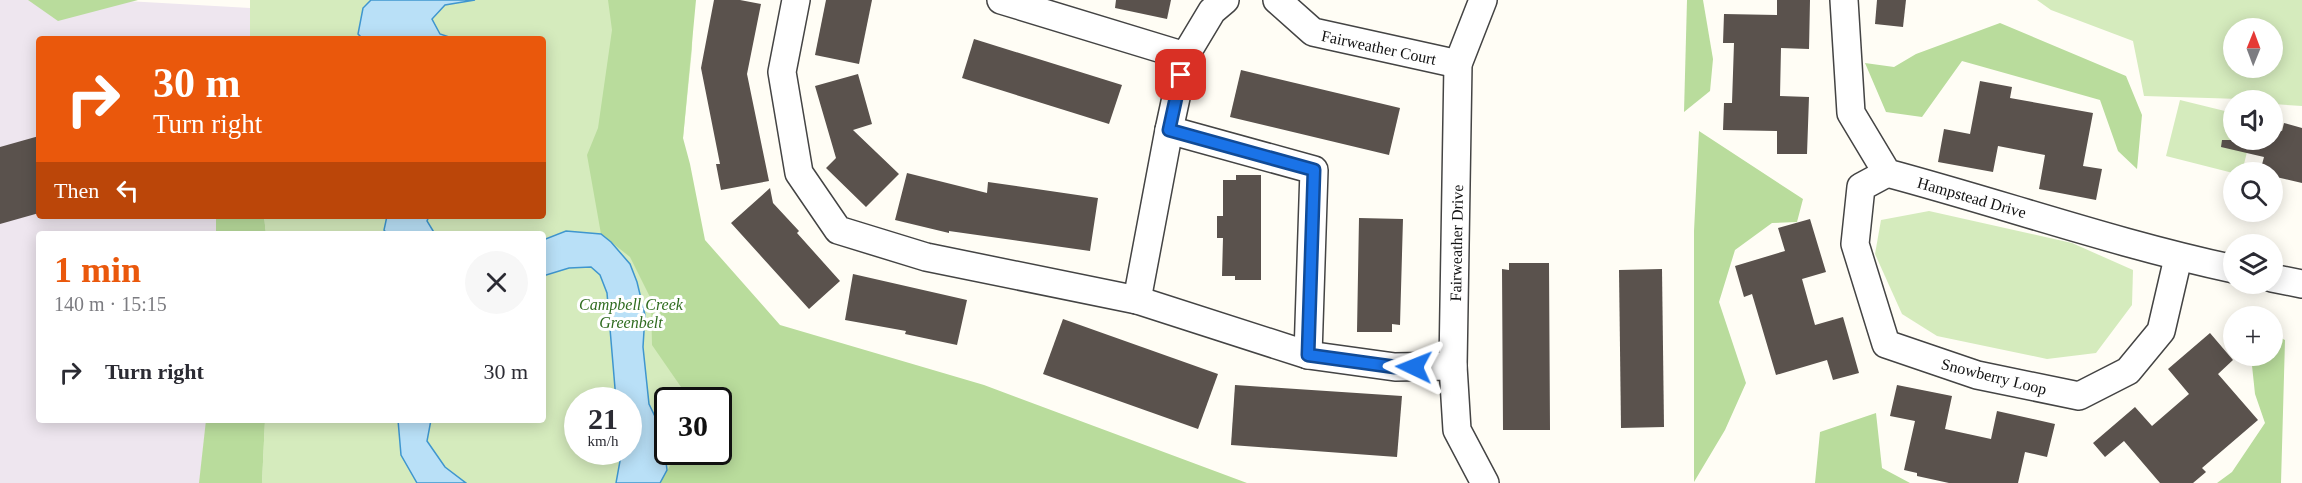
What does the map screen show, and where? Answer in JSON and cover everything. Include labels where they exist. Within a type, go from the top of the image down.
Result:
[{"type":"street","points":[[796,0],[782,72],[799,173],[838,230],[926,257],[1137,300],[1308,355],[1395,367],[1453,366]]},
{"type":"street","points":[[1001,0],[1185,56]]},
{"type":"street","points":[[1137,300],[1185,56],[1212,11],[1225,0]]},
{"type":"street","name":"Fairweather Court","points":[[1277,0],[1313,33],[1458,64]]},
{"type":"street","name":"Fairweather Drive","points":[[1479,481],[1457,430],[1453,366],[1458,64],[1483,0]]},
{"type":"street","points":[[1844,0],[1851,113],[1887,173]]},
{"type":"street","points":[[1169,130],[1314,170],[1308,355]]},
{"type":"street","name":"Hampstead Drive","points":[[1887,173],[1984,199],[2178,258],[2223,268]]},
{"type":"street","name":"Snowberry Loop","points":[[1887,173],[1861,187],[1855,244],[1886,344],[1977,375],[2079,396],[2128,371],[2161,331],[2178,258]]},
{"type":"street","points":[[2283,280],[2302,284]]},
{"type":"shaded area","points":[[0,0],[109,0],[250,8],[250,36],[36,36],[36,219],[249,219],[249,231],[36,231],[36,423],[248,423],[248,483],[0,483]]},
{"type":"green space","points":[[28,0],[138,0],[58,21]]},
{"type":"green space","name":"Campbell Creek Greenbelt","points":[[250,0],[693,0],[692,49],[683,138],[685,243],[761,330],[1238,483],[262,483],[265,423],[546,423],[546,231],[266,231],[264,219],[546,219],[546,36],[250,36]]},
{"type":"green space","points":[[608,0],[696,0],[683,138],[705,240],[780,325],[984,385],[1247,483],[660,483],[670,465],[732,465],[732,387],[681,387],[652,345],[651,299],[630,257],[601,234],[587,155],[598,128],[612,30]]},
{"type":"green space","points":[[1687,0],[1703,0],[1713,59],[1710,91],[1684,112]]},
{"type":"green space","points":[[2037,0],[2302,0],[2302,106],[2283,105],[2283,90],[2223,90],[2223,98],[2144,96],[2133,41],[2051,10]]},
{"type":"green space","points":[[2000,23],[2126,76],[2142,115],[2137,169],[2118,151],[2100,100],[1962,61],[1922,117],[1886,112],[1865,63],[1894,67],[1916,54]]},
{"type":"green space","points":[[2180,100],[2223,111],[2223,150],[2248,150],[2244,162],[2223,162],[2223,170],[2166,156]]},
{"type":"green space","points":[[1699,131],[1803,199],[1797,222],[1772,223],[1735,250],[1719,302],[1746,383],[1725,430],[1694,482],[1694,231]]},
{"type":"green space","points":[[1929,211],[2072,243],[2133,270],[2132,305],[2096,353],[2047,359],[1937,336],[1902,314],[1875,254],[1881,220]]},
{"type":"green space","points":[[216,219],[264,219],[266,231],[216,231]]},
{"type":"green space","points":[[2283,339],[2285,340],[2281,483],[2217,483],[2232,472],[2265,423],[2255,394],[2252,366],[2283,366]]},
{"type":"green space","points":[[1876,413],[1882,468],[1910,483],[1815,483],[1820,432]]},
{"type":"green space","points":[[206,423],[265,423],[262,483],[199,483]]},
{"type":"water","points":[[371,0],[475,0],[445,5],[432,19],[440,34],[446,36],[360,36],[358,34],[363,8]]},
{"type":"water","points":[[386,219],[428,219],[433,231],[385,231]]},
{"type":"water","points":[[566,231],[601,234],[630,264],[645,315],[643,347],[649,404],[654,414],[654,465],[666,465],[667,470],[660,483],[616,483],[619,465],[642,465],[642,387],[615,387],[607,293],[600,275],[591,267],[569,268],[546,275],[546,239]]},
{"type":"water","points":[[398,423],[430,423],[427,441],[445,467],[466,483],[417,483],[401,455]]},
{"type":"building","points":[[714,0],[740,0],[761,4],[747,74],[769,181],[721,190],[716,164],[720,164],[701,68]]},
{"type":"building","points":[[826,0],[872,0],[859,64],[815,55]]},
{"type":"building","points":[[1116,0],[1171,0],[1167,19],[1115,8]]},
{"type":"building","points":[[1777,0],[1810,0],[1809,49],[1781,48],[1780,96],[1809,97],[1807,154],[1777,154],[1777,131],[1723,130],[1724,103],[1732,103],[1734,43],[1723,43],[1724,14],[1777,15]]},
{"type":"building","points":[[1877,0],[1906,0],[1903,27],[1875,24]]},
{"type":"building","points":[[974,39],[1122,85],[1109,124],[962,78]]},
{"type":"building","points":[[1241,70],[1400,108],[1389,155],[1230,117]]},
{"type":"building","points":[[858,74],[872,124],[853,130],[899,174],[866,207],[826,168],[836,158],[815,86]]},
{"type":"building","points":[[1980,81],[2012,87],[2010,98],[2093,113],[2083,166],[2102,169],[2096,200],[2039,189],[2045,155],[1998,146],[1993,172],[1938,162],[1944,129],[1970,134]]},
{"type":"building","points":[[2284,123],[2302,128],[2302,183],[2283,179],[2283,162],[2263,162],[2264,157],[2234,150],[2283,150]]},
{"type":"building","points":[[36,137],[36,214],[0,224],[0,147]]},
{"type":"building","points":[[907,173],[987,193],[988,182],[1098,198],[1090,251],[949,231],[949,233],[895,220]]},
{"type":"building","points":[[1236,175],[1261,175],[1261,280],[1235,280],[1235,276],[1222,276],[1223,238],[1217,238],[1217,216],[1223,216],[1223,180],[1236,180]]},
{"type":"building","points":[[770,188],[773,203],[840,281],[809,309],[731,223]]},
{"type":"building","points":[[1359,218],[1403,219],[1400,325],[1392,324],[1392,332],[1357,332]]},
{"type":"building","points":[[1810,219],[1826,272],[1802,279],[1815,325],[1843,317],[1859,373],[1833,380],[1827,360],[1776,375],[1752,294],[1744,297],[1735,266],[1785,251],[1778,228]]},
{"type":"building","points":[[1509,263],[1549,263],[1550,430],[1503,430],[1502,269],[1509,270]]},
{"type":"building","points":[[1662,269],[1664,427],[1621,428],[1619,270]]},
{"type":"building","points":[[853,274],[967,300],[957,345],[905,334],[906,331],[845,320]]},
{"type":"building","points":[[1063,319],[1218,374],[1198,429],[1043,374]]},
{"type":"building","points":[[2210,333],[2223,348],[2223,366],[2227,366],[2218,374],[2258,420],[2202,468],[2206,472],[2193,483],[2160,483],[2124,441],[2105,457],[2093,443],[2135,407],[2152,426],[2189,394],[2168,369]]},
{"type":"building","points":[[1235,385],[1402,396],[1397,457],[1231,445]]},
{"type":"building","points":[[1897,385],[1952,396],[1945,429],[1991,439],[1997,411],[2055,424],[2047,457],[2025,452],[2018,483],[1949,483],[1917,476],[1917,473],[1904,470],[1915,421],[1890,416]]},
{"type":"route","points":[[1181,75],[1169,130],[1314,170],[1308,355],[1395,367],[1414,367]]}]
